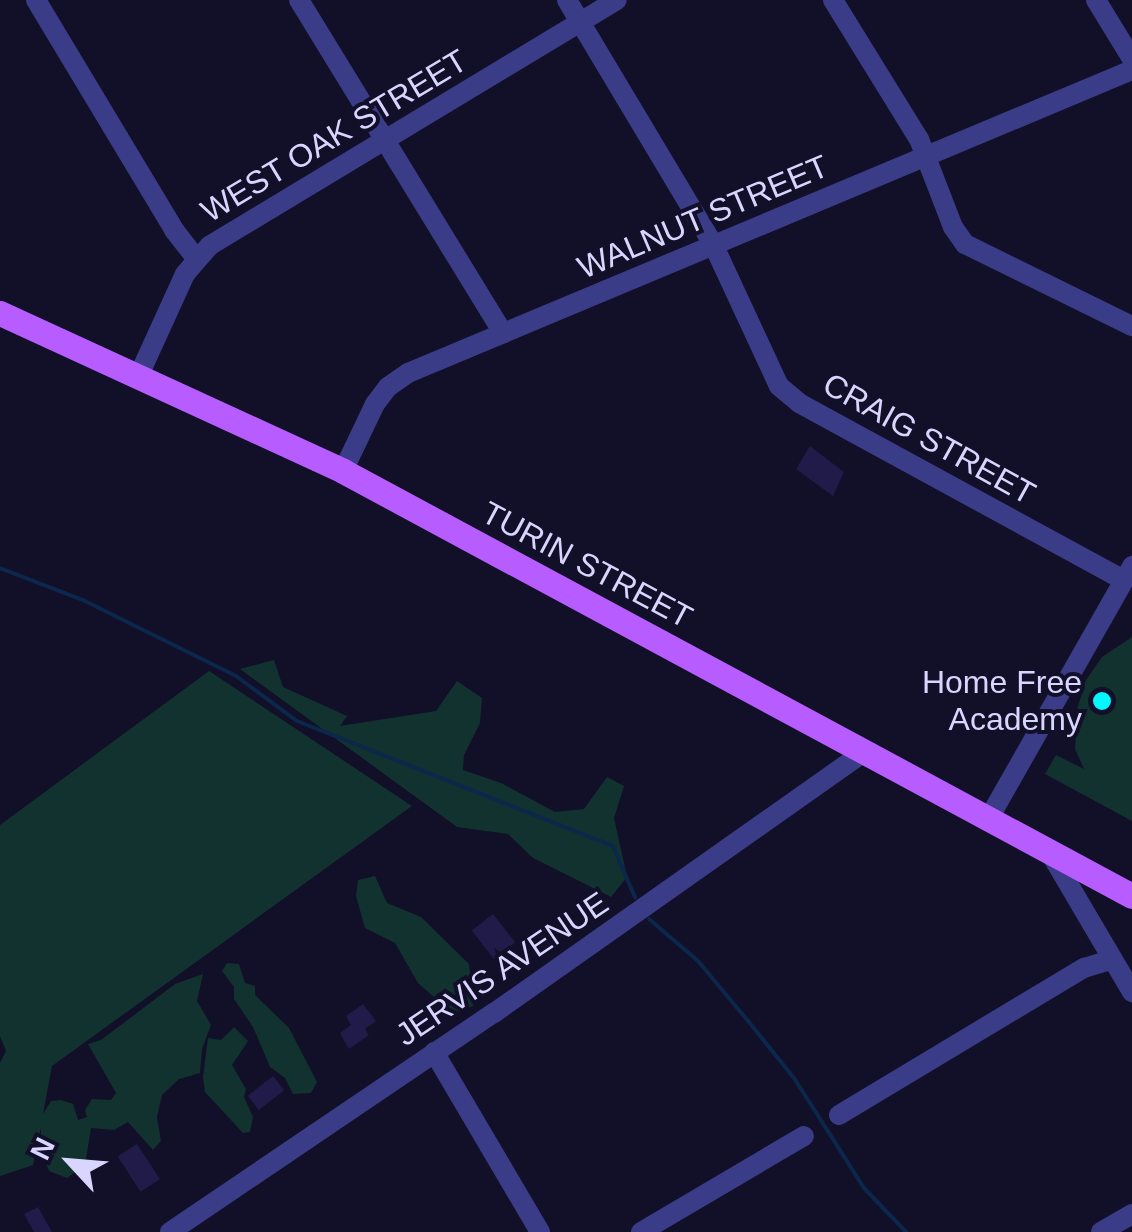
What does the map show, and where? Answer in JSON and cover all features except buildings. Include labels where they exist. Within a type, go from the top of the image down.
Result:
[{"type":"main road","name":"TURIN STREET","points":[[0,313],[343,472],[1132,896]]},
{"type":"street","points":[[36,0],[174,230],[196,258]]},
{"type":"street","points":[[299,0],[503,333]]},
{"type":"street","name":"CRAIG STREET","points":[[567,0],[714,246],[769,373],[800,403],[1128,573]]},
{"type":"street","name":"WEST OAK STREET","points":[[139,375],[196,258],[209,246],[617,0]]},
{"type":"street","points":[[833,0],[926,156],[953,227],[965,244],[1132,326]]},
{"type":"street","points":[[1096,0],[1132,59]]},
{"type":"street","name":"WALNUT STREET","points":[[343,472],[388,387],[408,373],[1132,70]]},
{"type":"street","points":[[989,818],[1128,573]]},
{"type":"street","name":"JERVIS AVENUE","points":[[180,1229],[866,752]]},
{"type":"street","points":[[1049,851],[1132,992]]},
{"type":"street","points":[[839,1116],[1084,968],[1113,959]]},
{"type":"street","points":[[434,1052],[540,1232]]},
{"type":"street","points":[[641,1232],[804,1136]]},
{"type":"street","points":[[1101,1232],[1132,1214]]},
{"type":"green space","points":[[1132,637],[1132,821],[1045,774],[1056,755],[1084,769],[1075,749],[1078,706],[1086,680],[1102,657]]},
{"type":"green space","points":[[274,660],[283,687],[347,716],[340,726],[436,711],[457,681],[482,698],[480,723],[464,755],[463,770],[501,783],[555,812],[584,809],[607,777],[624,786],[614,818],[627,877],[611,897],[533,858],[508,834],[457,827],[240,669]]},
{"type":"green space","points":[[209,671],[412,806],[52,1066],[43,1114],[51,1101],[61,1100],[73,1104],[78,1120],[87,1117],[85,1110],[92,1099],[111,1100],[116,1093],[88,1044],[101,1040],[175,984],[203,974],[197,1001],[211,1025],[202,1049],[200,1073],[179,1079],[162,1095],[157,1117],[161,1141],[153,1150],[128,1122],[114,1130],[91,1128],[85,1165],[67,1178],[49,1171],[44,1158],[50,1147],[41,1139],[41,1127],[33,1165],[0,1176],[0,1063],[6,1051],[0,1036],[0,825]]},
{"type":"green space","points":[[375,876],[387,903],[421,917],[469,964],[474,1005],[455,1016],[418,983],[395,943],[365,928],[356,896],[358,880]]},
{"type":"green space","points":[[227,963],[239,964],[245,983],[255,986],[255,995],[289,1028],[317,1082],[311,1093],[293,1094],[285,1078],[270,1067],[253,1027],[234,999],[234,987],[222,971]]},
{"type":"green space","points":[[234,1027],[248,1041],[232,1065],[246,1089],[244,1097],[253,1117],[250,1132],[243,1133],[205,1092],[203,1077],[208,1038],[221,1040]]},
{"type":"waterway","points":[[0,568],[83,600],[236,676],[297,721],[613,846],[635,897]]},
{"type":"waterway","points":[[649,919],[698,961],[753,1027],[794,1078],[864,1188],[906,1232]]},
{"type":"place","name":"Home Free Academy","points":[[1102,701]]}]
